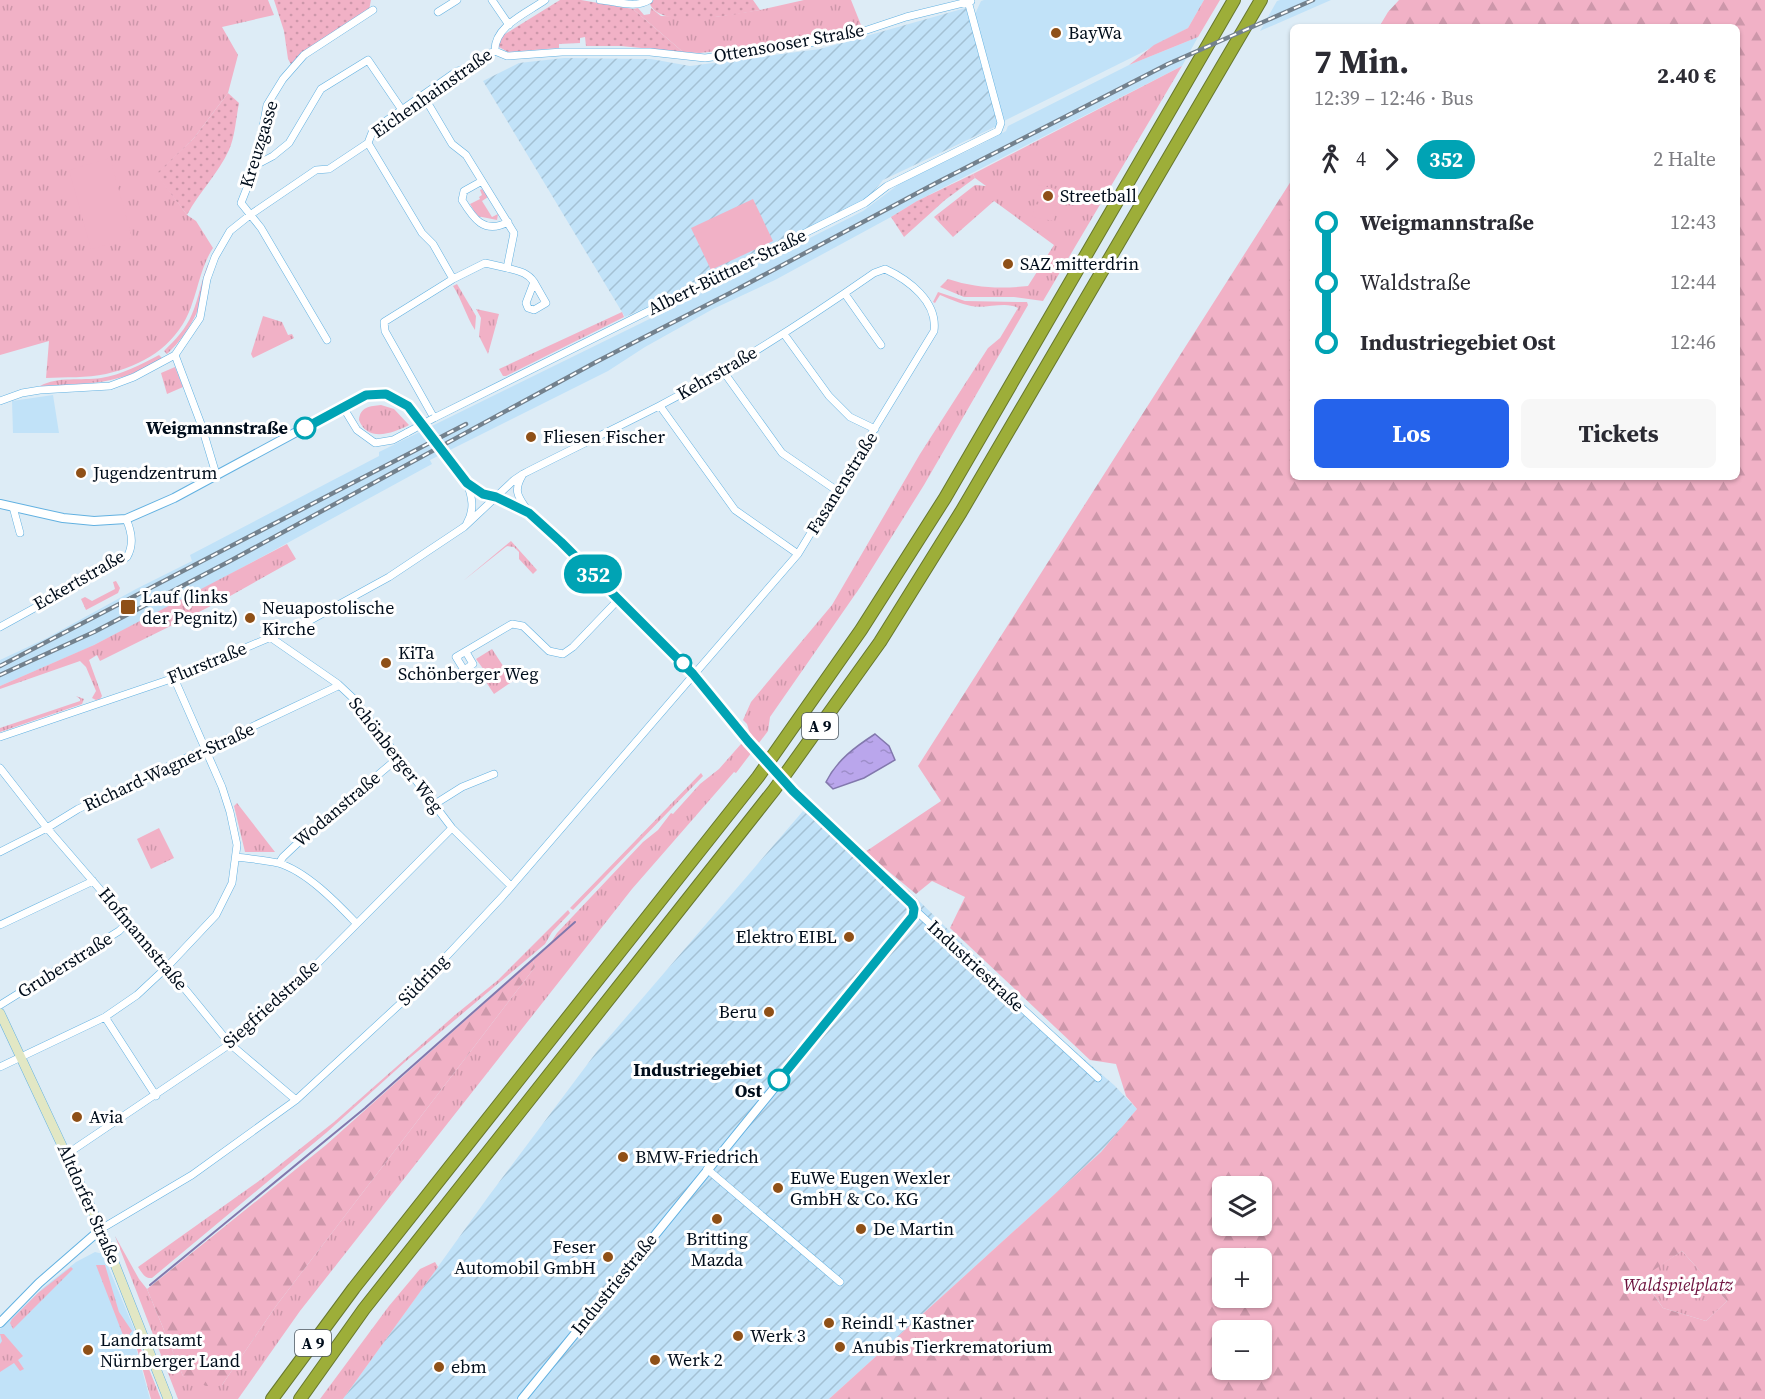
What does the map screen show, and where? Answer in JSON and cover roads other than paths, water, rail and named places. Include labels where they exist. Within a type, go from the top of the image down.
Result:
[{"type":"highway","name":"A 9","points":[[273,1399],[354,1288],[758,777],[861,630],[945,498],[1234,0]]},
{"type":"highway","name":"A 9","points":[[300,1399],[364,1309],[774,790],[880,642],[961,512],[1261,0]]},
{"type":"main road","name":"Altdorfer Straße","points":[[0,1012],[101,1229],[168,1399]]},
{"type":"street","points":[[438,12],[457,0]]},
{"type":"street","points":[[492,0],[509,25]]},
{"type":"street","name":"Eichenhainstraße","points":[[0,400],[40,390],[110,386],[145,372],[175,355],[200,318],[207,279],[215,257],[230,231],[316,170],[328,169],[368,143],[373,130],[457,71],[468,70],[489,53],[495,51],[495,44],[501,31],[545,0]]},
{"type":"street","points":[[600,0],[628,5],[643,4],[649,0]]},
{"type":"street","name":"Ottensooser Straße","points":[[495,51],[507,56],[562,52],[639,52],[705,58],[789,47],[855,34],[906,17],[970,1]]},
{"type":"street","name":"Albert-Büttner-Straße","points":[[343,407],[357,430],[375,443],[393,440],[865,203],[887,186],[998,131],[1001,123],[970,1]]},
{"type":"street","name":"Kreuzgasse","points":[[250,215],[241,203],[256,165],[267,105],[283,79],[304,55],[374,10]]},
{"type":"street","points":[[256,165],[273,156],[289,143],[321,90],[368,60],[402,110]]},
{"type":"street","points":[[423,95],[452,144],[466,155],[514,233],[507,268]]},
{"type":"street","points":[[368,143],[422,233],[433,244],[453,279]]},
{"type":"street","points":[[482,181],[464,192],[462,200],[474,220],[500,226],[508,222]]},
{"type":"street","points":[[250,215],[261,228],[327,340]]},
{"type":"street","points":[[434,418],[385,331],[384,321],[453,279],[485,263],[527,274],[534,282]]},
{"type":"street","name":"Kehrstraße","points":[[496,497],[523,474],[660,406],[723,371],[784,334],[874,273],[885,269],[904,277]]},
{"type":"street","name":"Fasanenstraße","points":[[693,674],[745,618],[798,554],[934,331],[936,321],[933,310],[904,277]]},
{"type":"street","points":[[845,294],[881,345]]},
{"type":"street","points":[[784,334],[829,396],[850,417],[875,429]]},
{"type":"street","points":[[175,355],[201,424],[216,474]]},
{"type":"street","points":[[723,371],[782,453],[836,490]]},
{"type":"street","points":[[0,504],[63,518],[105,521],[126,519],[154,508],[366,395],[386,394],[408,406],[467,483],[473,509],[464,527]]},
{"type":"street","points":[[660,406],[735,510],[798,554]]},
{"type":"street","points":[[523,474],[517,485],[517,493],[529,513]]},
{"type":"street","points":[[467,483],[483,494],[496,497],[529,513],[561,542],[693,674],[748,741]]},
{"type":"street","name":"Flurstraße","points":[[0,737],[174,678],[309,621],[389,577],[464,527],[496,497]]},
{"type":"street","points":[[13,507],[20,533]]},
{"type":"street","name":"Eckertstraße","points":[[0,627],[126,557],[131,549],[131,538],[126,519]]},
{"type":"street","points":[[466,652],[512,624],[524,626],[549,651],[563,654],[573,647],[618,600]]},
{"type":"street","name":"Schönberger Weg","points":[[270,637],[338,684],[355,700],[452,828],[511,886]]},
{"type":"street","name":"Südring","points":[[101,1229],[192,1175],[296,1100],[413,992],[511,886],[693,674]]},
{"type":"street","points":[[0,1067],[105,1017],[137,995],[216,915],[231,883],[237,857],[237,845],[230,812],[222,787],[174,678]]},
{"type":"street","name":"Richard-Wagner-Straße","points":[[0,852],[78,809],[205,750],[338,684]]},
{"type":"street","name":"Wodanstraße","points":[[279,863],[302,839],[398,758]]},
{"type":"street","name":"Hofmannstraße","points":[[0,768],[47,828],[230,1044],[296,1100]]},
{"type":"street","points":[[435,804],[462,787],[494,774]]},
{"type":"street","points":[[793,791],[912,904],[914,909]]},
{"type":"street","name":"Siegfriedstraße","points":[[67,1154],[230,1044],[304,977],[452,828]]},
{"type":"street","points":[[237,857],[279,863],[310,881],[356,923]]},
{"type":"street","points":[[0,925],[93,881]]},
{"type":"street","name":"Industriestraße","points":[[914,909],[1098,1078]]},
{"type":"street","name":"Industriestraße","points":[[522,1399],[910,921],[914,909]]},
{"type":"street","name":"Gruberstraße","points":[[0,1005],[119,931],[128,922]]},
{"type":"street","points":[[105,1017],[156,1096]]},
{"type":"street","points":[[707,1169],[840,1282]]},
{"type":"street","points":[[0,1323],[39,1283],[101,1229]]},
{"type":"water","points":[[875,734],[889,746],[895,760],[864,778],[833,789],[826,782],[835,767]]},
{"type":"waterway","points":[[150,1285],[365,1108],[575,922]]},
{"type":"tunnel","points":[[748,741],[793,791]]},
{"type":"railway","points":[[0,675],[94,632],[230,561],[596,362],[936,183],[1168,64],[1313,0]]},
{"type":"railway","points":[[0,666],[466,424]]},
{"type":"place","name":"BayWa","points":[[1056,33]]},
{"type":"place","name":"Streetball","points":[[1048,196]]},
{"type":"place","name":"SAZ mitterdrin","points":[[1008,264]]},
{"type":"place","name":"Weigmannstraße","points":[[305,428]]},
{"type":"place","name":"Fliesen Fischer","points":[[531,437]]},
{"type":"place","name":"Jugendzentrum","points":[[81,473]]},
{"type":"place","name":"Lauf (links der Pegnitz)","points":[[128,607]]},
{"type":"place","name":"Neuapostolische Kirche","points":[[250,618]]},
{"type":"place","name":"KiTa Schönberger Weg","points":[[386,663]]},
{"type":"place","name":"Elektro EIBL","points":[[849,937]]},
{"type":"place","name":"Beru","points":[[769,1012]]},
{"type":"place","name":"Industriegebiet Ost","points":[[779,1080]]},
{"type":"place","name":"Avia","points":[[77,1117]]},
{"type":"place","name":"BMW-Friedrich","points":[[623,1157]]},
{"type":"place","name":"EuWe Eugen Wexler GmbH & Co. KG","points":[[778,1188]]},
{"type":"place","name":"Britting Mazda","points":[[717,1219]]},
{"type":"place","name":"De Martin","points":[[861,1229]]},
{"type":"place","name":"Feser Automobil GmbH","points":[[608,1257]]},
{"type":"place","name":"Reindl + Kastner","points":[[829,1323]]},
{"type":"place","name":"Werk 3","points":[[738,1336]]},
{"type":"place","name":"Anubis Tierkrematorium","points":[[840,1347]]},
{"type":"place","name":"Landratsamt Nürnberger Land","points":[[88,1350]]},
{"type":"place","name":"Werk 2","points":[[655,1360]]},
{"type":"place","name":"ebm","points":[[439,1367]]},
{"type":"park label","name":"Waldspielplatz","points":[[1678,1285]]}]
